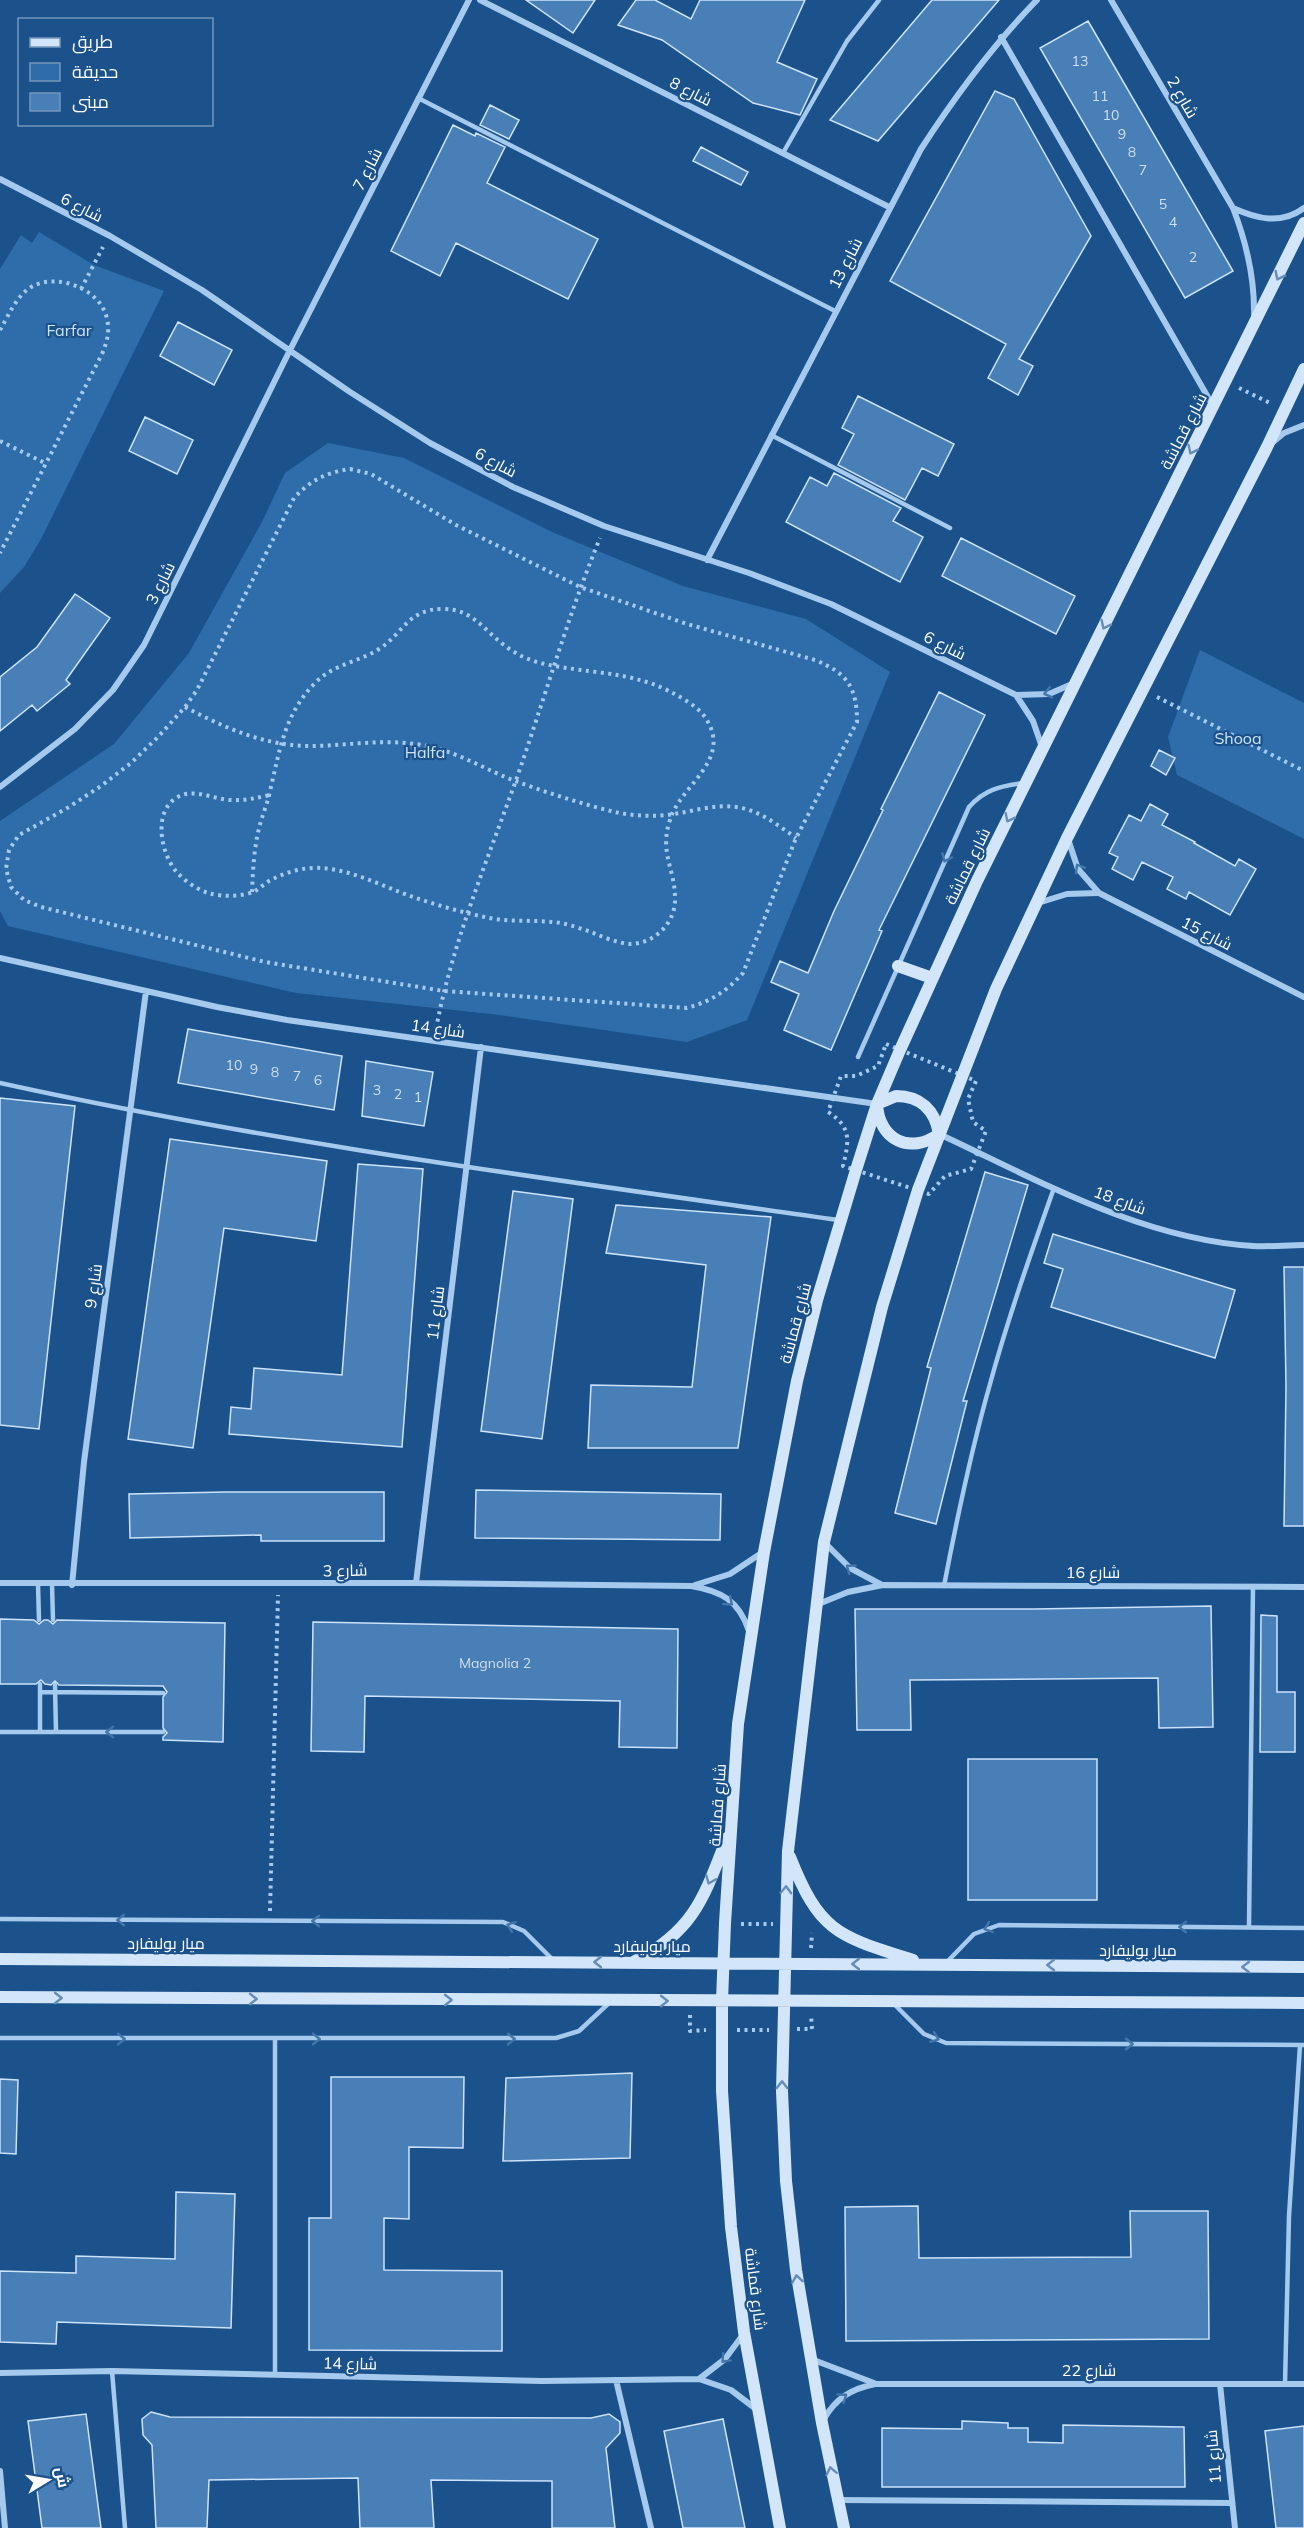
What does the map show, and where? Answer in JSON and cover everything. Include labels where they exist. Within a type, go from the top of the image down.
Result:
[{"type":"street","name":"شارع 7","points":[[290,350],[469,0]]},
{"type":"street","name":"شارع 8","points":[[480,0],[889,207]]},
{"type":"street","name":"شارع 13","points":[[707,560],[921,149],[956,94],[1001,37],[1038,0]]},
{"type":"street","name":"شارع 2","points":[[1111,0],[1233,208],[1252,266],[1255,296],[1254,327]]},
{"type":"street","points":[[1001,37],[1214,408]]},
{"type":"street","name":"شارع 6","points":[[0,179],[110,236],[202,290],[350,392],[430,443],[513,487],[604,526],[770,580],[831,604],[1016,695],[1049,694],[1078,680]]},
{"type":"street","points":[[1233,208],[1253,218],[1276,220],[1297,214],[1304,208]]},
{"type":"street","name":"شارع قماشة","points":[[780,2528],[744,2332],[731,2227],[722,2091],[722,2001],[724,1923],[738,1724],[764,1552],[797,1382],[856,1170],[877,1104],[900,1050],[976,881],[1227,382],[1304,223]]},
{"type":"street","name":"شارع 3","points":[[0,787],[75,729],[113,690],[144,645],[290,350]]},
{"type":"street","points":[[844,2528],[822,2423],[795,2270],[786,2181],[782,2091],[788,1851],[824,1542],[882,1307],[918,1190],[996,989],[1067,838],[1267,447],[1304,369]]},
{"type":"street","points":[[1267,447],[1284,433],[1304,425]]},
{"type":"street","name":"شارع 6","points":[[1016,695],[1034,721],[1043,751]]},
{"type":"street","name":"شارع 15","points":[[1067,838],[1078,869],[1099,893],[1304,997]]},
{"type":"street","name":"شارع 15","points":[[1036,904],[1067,894],[1099,893]]},
{"type":"street","name":"شارع 14","points":[[0,958],[287,1020],[877,1104]]},
{"type":"street","points":[[898,966],[932,978]]},
{"type":"street","name":"شارع 9","points":[[72,1585],[84,1462],[146,991]]},
{"type":"street","name":"شارع 11","points":[[416,1583],[481,1047]]},
{"type":"street","points":[[896,1096],[917,1100],[933,1113],[939,1134],[922,1143],[902,1142],[886,1131],[880,1123],[877,1104],[896,1096]]},
{"type":"street","name":"شارع 18","points":[[939,1134],[1054,1188],[1138,1221],[1200,1238],[1253,1246],[1304,1245]]},
{"type":"street","name":"شارع 16","points":[[824,1542],[850,1568],[883,1585]]},
{"type":"street","name":"شارع 3","points":[[691,1586],[730,1574],[764,1552]]},
{"type":"street","name":"شارع 3","points":[[0,1583],[279,1585],[416,1583],[691,1586],[712,1590],[731,1600],[744,1617],[751,1637]]},
{"type":"street","name":"شارع 16","points":[[815,1606],[848,1592],[883,1585],[1304,1587]]},
{"type":"street","points":[[632,1963],[657,1950],[678,1933],[695,1912],[708,1888],[732,1826]]},
{"type":"street","points":[[788,1851],[814,1910],[829,1925],[846,1937],[926,1965]]},
{"type":"street","name":"ميار بوليفارد","points":[[0,1959],[1304,1967]]},
{"type":"street","points":[[0,1997],[1304,2003]]},
{"type":"street","points":[[699,2379],[725,2359],[744,2332]]},
{"type":"street","name":"شارع 22","points":[[810,2359],[875,2384]]},
{"type":"street","name":"شارع 14","points":[[0,2373],[112,2371],[542,2381],[699,2379],[731,2390],[757,2409]]},
{"type":"street","points":[[616,2380],[651,2528]]},
{"type":"street","name":"شارع 22","points":[[822,2423],[830,2408],[842,2396],[858,2388],[875,2384],[1304,2384]]},
{"type":"street","name":"شارع 11","points":[[1220,2384],[1235,2528]]},
{"type":"street","points":[[0,2471],[5,2528]]},
{"type":"street","points":[[837,2500],[1231,2503]]},
{"type":"lane","points":[[783,153],[847,41],[879,0]]},
{"type":"lane","points":[[418,98],[835,311]]},
{"type":"lane","points":[[771,435],[950,528]]},
{"type":"lane","points":[[858,1057],[969,807],[979,796],[992,788],[1027,782]]},
{"type":"lane","points":[[0,1083],[130,1112],[466,1167],[841,1220]]},
{"type":"lane","points":[[944,1586],[964,1484],[990,1384],[1020,1285],[1054,1188]]},
{"type":"lane","points":[[38,1584],[39,1620]]},
{"type":"lane","points":[[52,1584],[53,1620]]},
{"type":"lane","points":[[1249,1927],[1253,1587]]},
{"type":"lane","points":[[40,1684],[40,1732]]},
{"type":"lane","points":[[55,1685],[57,1732]]},
{"type":"lane","points":[[40,1692],[163,1693]]},
{"type":"lane","points":[[0,1732],[163,1732]]},
{"type":"lane","points":[[0,1919],[503,1922],[524,1931],[555,1962]]},
{"type":"lane","points":[[944,1965],[974,1934],[999,1925],[1304,1928]]},
{"type":"lane","points":[[0,2038],[556,2038],[579,2031],[612,2000]]},
{"type":"lane","points":[[891,2001],[924,2034],[946,2043],[1302,2045],[1288,2216],[1285,2384]]},
{"type":"lane","points":[[275,2039],[275,2375]]},
{"type":"lane","points":[[112,2371],[124,2528]]},
{"type":"path","points":[[81,289],[110,236]]},
{"type":"path","points":[[0,330],[18,299],[31,287],[47,280],[65,281],[97,299],[107,316],[109,336],[102,354],[0,553]]},
{"type":"path","points":[[1227,382],[1284,410]]},
{"type":"path","points":[[0,441],[45,463]]},
{"type":"path","points":[[350,470],[371,474],[456,525],[580,587],[687,624],[815,660],[834,668],[849,682],[857,701],[857,722],[796,838],[743,973],[728,990],[709,1002],[687,1008],[664,1007],[444,990],[264,962],[41,907],[24,900],[11,886],[6,869],[7,860],[9,850],[19,835],[101,786],[159,736],[185,707],[197,690],[294,498],[309,483],[328,473],[350,470]]},
{"type":"path","points":[[434,1041],[444,990],[468,913],[516,781],[580,587],[604,526]]},
{"type":"path","points":[[252,892],[260,825],[270,795],[280,743],[302,698],[318,680],[338,666],[378,651],[403,625],[422,612],[445,608],[467,614],[486,627],[516,654],[554,666],[633,676],[658,686],[695,706],[708,722],[713,741],[710,761],[670,815],[666,848],[676,900],[672,918],[660,932],[645,942],[627,944],[566,924],[516,922],[468,913],[423,901],[341,870],[317,868],[294,871],[272,879],[252,892],[231,896],[209,893],[189,884],[174,869],[165,849],[162,828],[164,811],[175,798],[191,793],[229,800],[249,800],[270,795]]},
{"type":"path","points":[[1143,690],[1304,771]]},
{"type":"path","points":[[185,707],[215,723],[247,735],[280,743],[312,746],[373,741],[429,746],[516,781],[620,813],[645,816],[670,815],[719,806],[738,807],[765,817],[796,838]]},
{"type":"path","points":[[886,1044],[900,1050],[976,1081],[968,1099],[972,1122],[986,1131],[971,1169],[945,1176],[929,1194],[843,1166],[849,1140],[841,1120],[828,1112],[841,1076],[856,1076],[878,1066],[886,1044]]},
{"type":"path","points":[[270,1921],[279,1585]]},
{"type":"path","points":[[724,1923],[785,1924],[812,1933]]},
{"type":"green space","name":"Farfar","points":[[39,232],[94,265],[164,291],[41,539],[24,567],[0,593],[0,269],[21,235],[32,243]]},
{"type":"green space","name":"Halfa","points":[[328,443],[404,458],[552,532],[683,586],[806,619],[890,672],[747,1020],[687,1042],[500,1015],[296,993],[8,926],[0,911],[0,821],[114,744],[189,653],[262,522],[285,473]]},
{"type":"green space","name":"Shooa","points":[[1200,650],[1304,703],[1304,839],[1177,775],[1168,737]]},
{"type":"building","points":[[526,0],[595,0],[573,33]]},
{"type":"building","points":[[636,0],[655,0],[691,19],[700,0],[805,0],[777,62],[817,79],[800,115],[753,103],[662,40],[618,25]]},
{"type":"building","points":[[932,0],[999,0],[878,141],[830,120]]},
{"type":"building","points":[[1088,21],[1233,271],[1185,298],[1040,48]]},
{"type":"building","points":[[995,91],[1014,99],[1091,236],[1019,359],[1033,366],[1018,395],[988,378],[1006,344],[890,281]]},
{"type":"building","points":[[490,105],[519,120],[509,139],[480,125]]},
{"type":"building","points":[[453,125],[505,147],[487,183],[598,239],[568,299],[456,243],[440,276],[391,251]]},
{"type":"building","points":[[701,147],[748,172],[741,185],[693,161]]},
{"type":"building","points":[[178,322],[232,350],[214,385],[160,356]]},
{"type":"building","points":[[858,396],[954,444],[938,476],[922,468],[905,500],[838,465],[854,434],[842,428]]},
{"type":"building","points":[[145,417],[193,440],[177,474],[129,451]]},
{"type":"building","points":[[834,473],[901,508],[893,521],[923,537],[900,582],[786,522],[810,477],[827,486]]},
{"type":"building","points":[[961,538],[1075,596],[1056,634],[942,576]]},
{"type":"building","points":[[75,594],[110,618],[66,680],[70,684],[37,711],[32,705],[0,731],[0,677],[37,647]]},
{"type":"building","points":[[939,692],[985,715],[879,930],[882,931],[831,1050],[784,1030],[799,994],[771,982],[780,961],[808,973],[834,911],[883,810],[881,809]]},
{"type":"building","points":[[1159,750],[1175,758],[1166,775],[1151,766]]},
{"type":"building","points":[[1150,804],[1168,814],[1162,825],[1235,866],[1239,859],[1256,869],[1230,915],[1189,892],[1186,899],[1167,889],[1173,877],[1142,862],[1133,880],[1112,869],[1118,857],[1109,853],[1129,815],[1141,821]]},
{"type":"building","points":[[188,1029],[342,1056],[334,1110],[178,1083]]},
{"type":"building","points":[[366,1061],[433,1072],[424,1126],[362,1116]]},
{"type":"building","points":[[0,1098],[75,1106],[39,1429],[0,1425]]},
{"type":"building","points":[[170,1139],[327,1161],[316,1241],[224,1228],[193,1448],[128,1439]]},
{"type":"building","points":[[358,1164],[423,1169],[402,1447],[229,1434],[231,1407],[251,1409],[254,1368],[342,1375]]},
{"type":"building","points":[[985,1172],[1028,1185],[963,1401],[967,1401],[936,1524],[895,1513],[931,1368],[927,1367]]},
{"type":"building","points":[[513,1191],[573,1199],[542,1439],[481,1431]]},
{"type":"building","points":[[616,1205],[771,1217],[738,1448],[588,1448],[591,1385],[692,1387],[706,1265],[606,1253]]},
{"type":"building","points":[[1053,1234],[1235,1290],[1215,1358],[1051,1307],[1063,1269],[1044,1263]]},
{"type":"building","points":[[1284,1267],[1304,1267],[1304,1526],[1284,1526],[1286,1387]]},
{"type":"building","points":[[476,1490],[721,1494],[720,1540],[475,1538]]},
{"type":"building","points":[[384,1492],[384,1541],[261,1541],[261,1535],[130,1538],[129,1494]]},
{"type":"building","points":[[1211,1606],[1213,1727],[1159,1728],[1158,1678],[910,1680],[911,1730],[857,1730],[855,1609]]},
{"type":"building","points":[[1261,1615],[1277,1616],[1277,1692],[1295,1692],[1295,1752],[1260,1752]]},
{"type":"building","points":[[0,1619],[34,1620],[39,1624],[44,1620],[53,1624],[57,1620],[225,1623],[223,1742],[163,1740],[167,1733],[163,1728],[163,1697],[167,1692],[163,1686],[59,1685],[55,1681],[51,1685],[41,1680],[36,1684],[0,1684]]},
{"type":"building","points":[[313,1622],[678,1629],[677,1748],[619,1747],[620,1701],[365,1696],[364,1752],[311,1751]]},
{"type":"building","points":[[968,1759],[1097,1759],[1097,1900],[968,1900]]},
{"type":"building","points":[[632,2073],[630,2158],[503,2161],[506,2078]]},
{"type":"building","points":[[331,2077],[464,2077],[463,2148],[409,2147],[409,2219],[384,2218],[384,2270],[502,2271],[502,2351],[309,2350],[309,2218],[331,2218]]},
{"type":"building","points":[[0,2079],[18,2080],[16,2154],[0,2153]]},
{"type":"building","points":[[176,2192],[235,2194],[231,2328],[57,2322],[56,2344],[0,2342],[0,2271],[76,2273],[76,2256],[175,2259]]},
{"type":"building","points":[[918,2206],[919,2258],[1131,2257],[1130,2211],[1208,2211],[1209,2339],[846,2341],[845,2207]]},
{"type":"building","points":[[151,2412],[170,2417],[591,2418],[609,2414],[620,2422],[620,2433],[606,2448],[615,2528],[552,2528],[552,2481],[431,2480],[434,2528],[360,2528],[358,2478],[209,2480],[207,2528],[156,2528],[152,2445],[143,2435],[142,2419]]},
{"type":"building","points":[[86,2414],[101,2528],[42,2528],[28,2421]]},
{"type":"building","points":[[723,2419],[745,2528],[683,2528],[664,2431]]},
{"type":"building","points":[[962,2421],[1008,2423],[1008,2428],[1028,2428],[1028,2442],[1063,2443],[1063,2425],[1184,2427],[1185,2487],[882,2487],[882,2428],[962,2429]]},
{"type":"building","points":[[1304,2426],[1304,2528],[1276,2528],[1265,2431]]}]
